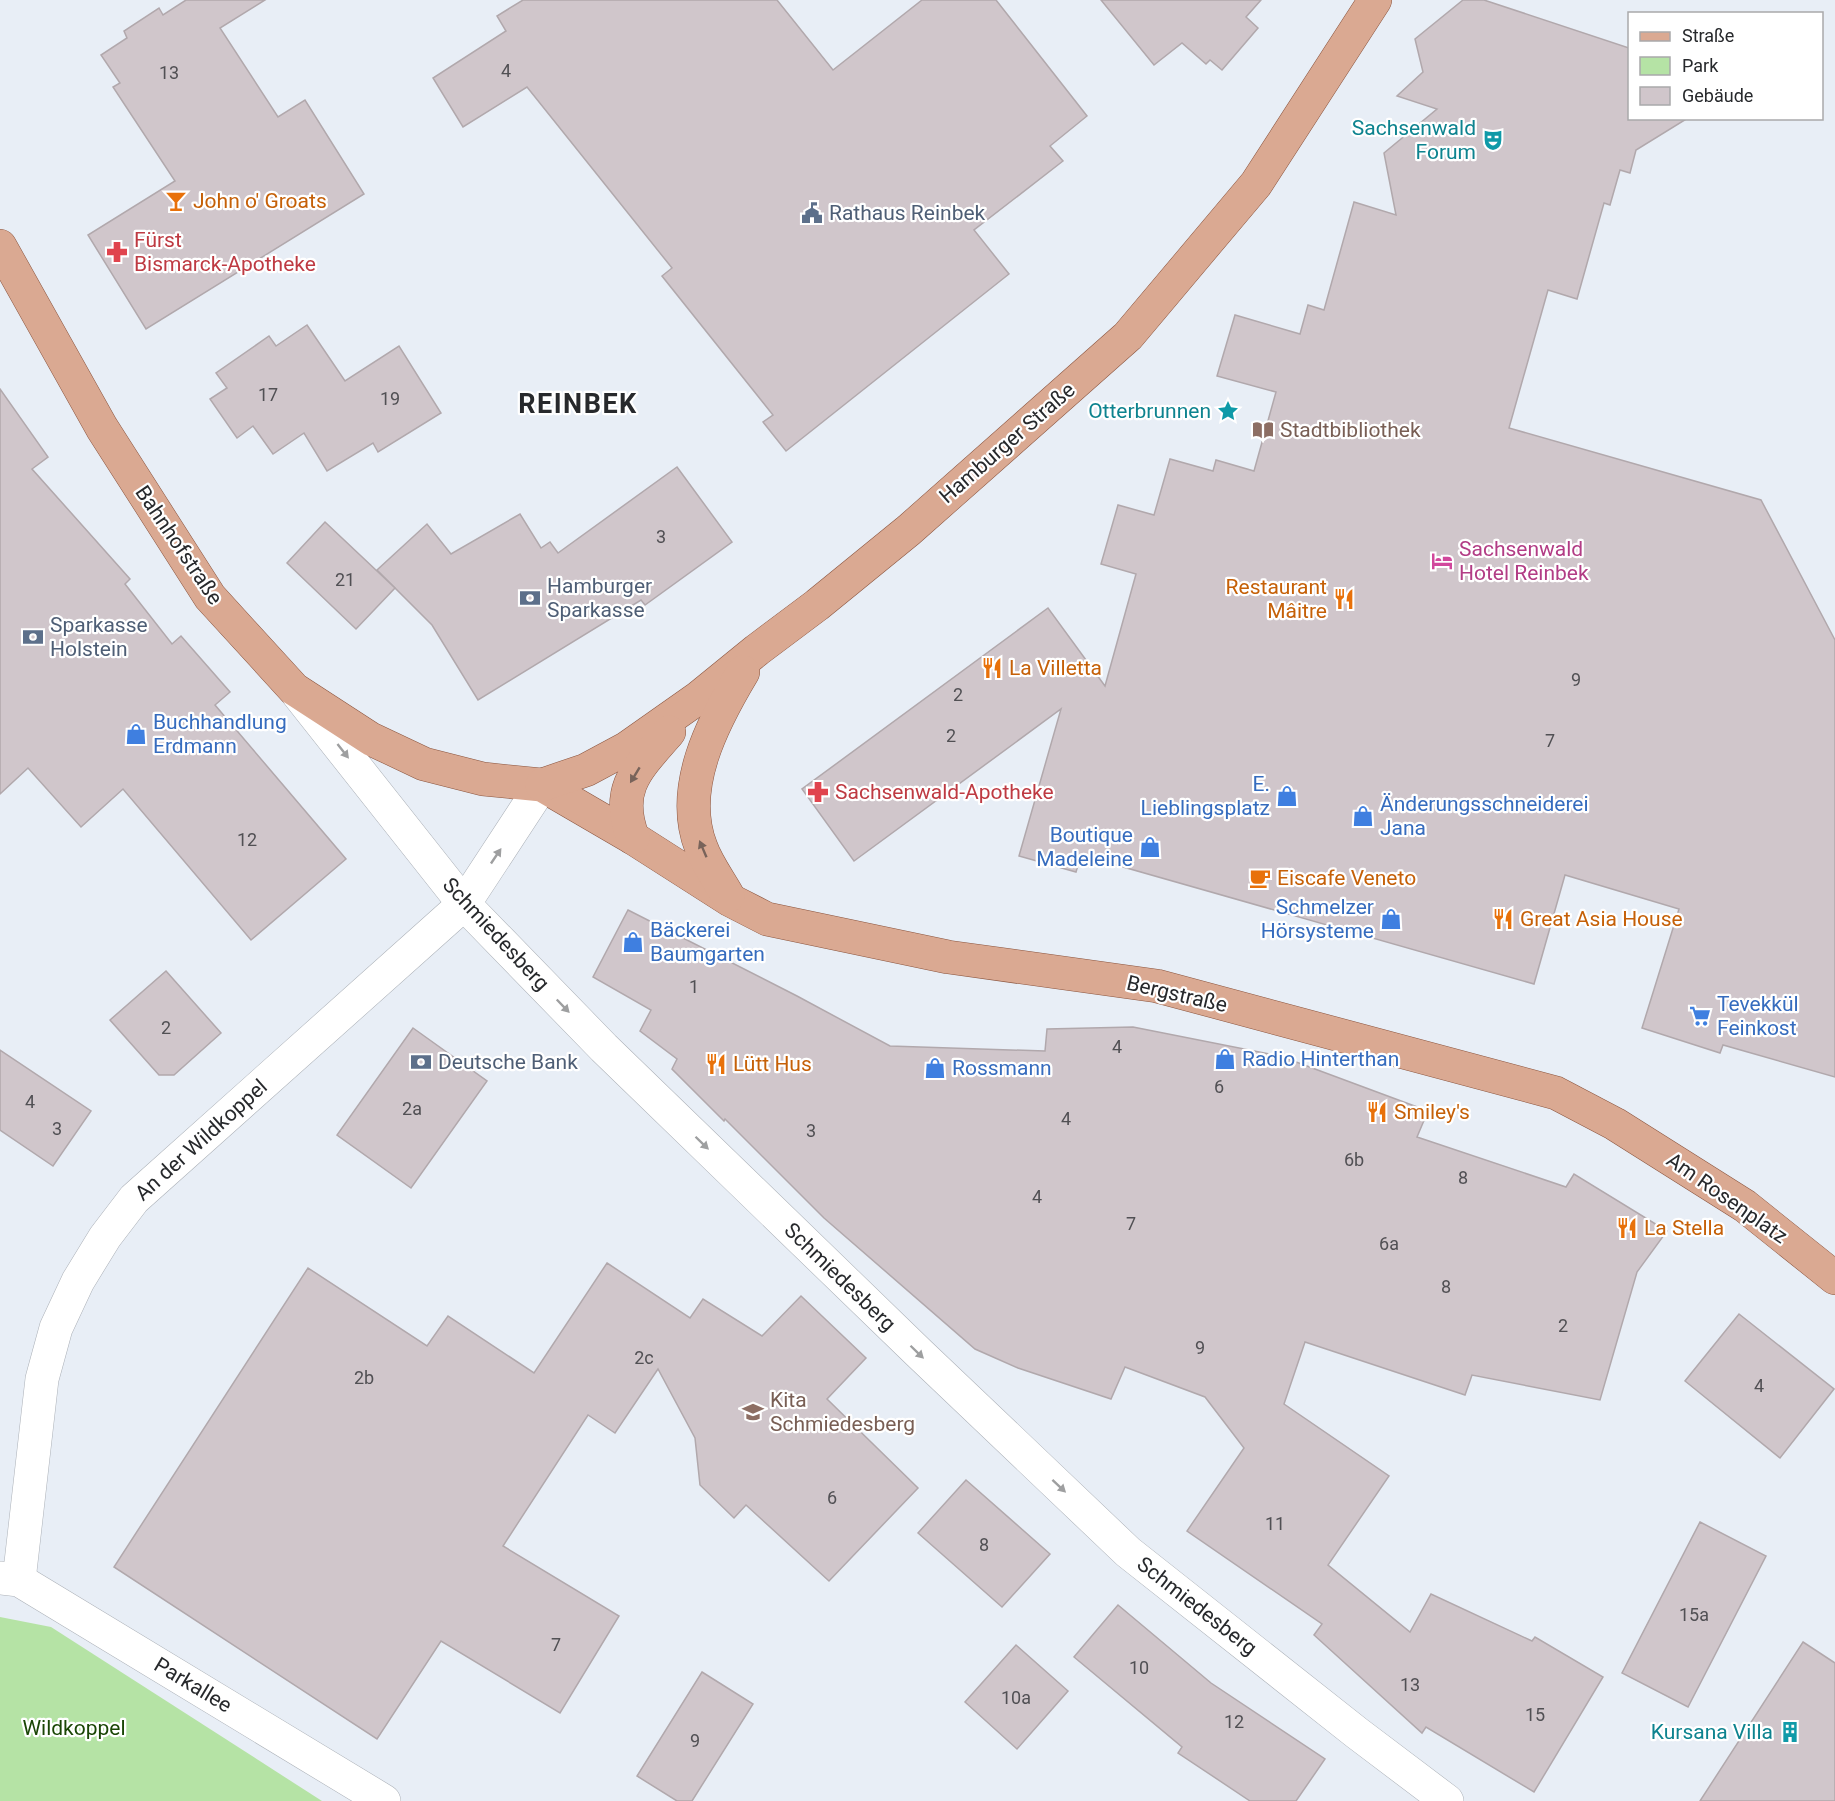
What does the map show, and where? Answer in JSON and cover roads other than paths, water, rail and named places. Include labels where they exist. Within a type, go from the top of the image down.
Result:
[{"type":"main road","name":"Hamburger Straße","points":[[543,785],[586,770],[627,748],[698,698],[818,605],[909,530],[1128,336],[1256,184],[1375,0]]},
{"type":"main road","name":"Bahnhofstraße","points":[[0,246],[102,428],[210,597],[294,689],[371,739],[424,764],[483,779],[543,785]]},
{"type":"main road","points":[[730,900],[701,848],[693,808],[700,764],[720,710],[757,650]]},
{"type":"main road","points":[[633,838],[627,822],[628,787],[643,762],[698,698]]},
{"type":"main road","name":"Bergstraße","points":[[543,785],[633,838],[730,900],[767,919],[948,957],[1157,986],[1556,1093],[1615,1124]]},
{"type":"main road","name":"Am Rosenplatz","points":[[1615,1124],[1745,1206],[1835,1278]]},
{"type":"street","name":"Schmiedesberg","points":[[294,689],[464,904],[604,1048],[928,1363],[1128,1552],[1448,1801]]},
{"type":"street","name":"An der Wildkoppel","points":[[9,1579],[42,1379],[56,1328],[78,1281],[105,1237],[134,1199],[464,904],[543,785]]},
{"type":"street","name":"Parkallee","points":[[9,1579],[384,1801]]},
{"type":"place","name":"Sachsenwald Forum","points":[[1493,140]]},
{"type":"place","name":"John o' Groats","points":[[176,201]]},
{"type":"place","name":"Rathaus Reinbek","points":[[812,213]]},
{"type":"place","name":"Fürst Bismarck-Apotheke","points":[[117,252]]},
{"type":"place","name":"Otterbrunnen","points":[[1228,411]]},
{"type":"place","name":"Stadtbibliothek","points":[[1263,430]]},
{"type":"place","name":"Sachsenwald Hotel Reinbek","points":[[1442,561]]},
{"type":"place","name":"Hamburger Sparkasse","points":[[530,598]]},
{"type":"place","name":"Restaurant Mâitre","points":[[1344,599]]},
{"type":"place","name":"Sparkasse Holstein","points":[[33,637]]},
{"type":"place","name":"La Villetta","points":[[992,668]]},
{"type":"place","name":"Buchhandlung Erdmann","points":[[136,734]]},
{"type":"place","name":"Sachsenwald-Apotheke","points":[[818,792]]},
{"type":"place","name":"E. Lieblingsplatz","points":[[1287,796]]},
{"type":"place","name":"Änderungsschneiderei Jana","points":[[1363,816]]},
{"type":"place","name":"Boutique Madeleine","points":[[1150,847]]},
{"type":"place","name":"Eiscafe Veneto","points":[[1260,878]]},
{"type":"place","name":"Schmelzer Hörsysteme","points":[[1391,919]]},
{"type":"place","name":"Great Asia House","points":[[1503,919]]},
{"type":"place","name":"Bäckerei Baumgarten","points":[[633,942]]},
{"type":"place","name":"Tevekkül Feinkost","points":[[1700,1016]]},
{"type":"place","name":"Radio Hinterthan","points":[[1225,1059]]},
{"type":"place","name":"Deutsche Bank","points":[[421,1062]]},
{"type":"place","name":"Lütt Hus","points":[[716,1064]]},
{"type":"place","name":"Rossmann","points":[[935,1068]]},
{"type":"place","name":"Smiley's","points":[[1377,1112]]},
{"type":"place","name":"La Stella","points":[[1627,1228]]},
{"type":"place","name":"Kita Schmiedesberg","points":[[753,1412]]},
{"type":"place","name":"Kursana Villa","points":[[1790,1732]]},
{"type":"district","name":"REINBEK","points":[[578,404]]},
{"type":"park label","name":"Wildkoppel","points":[[74,1728]]}]
